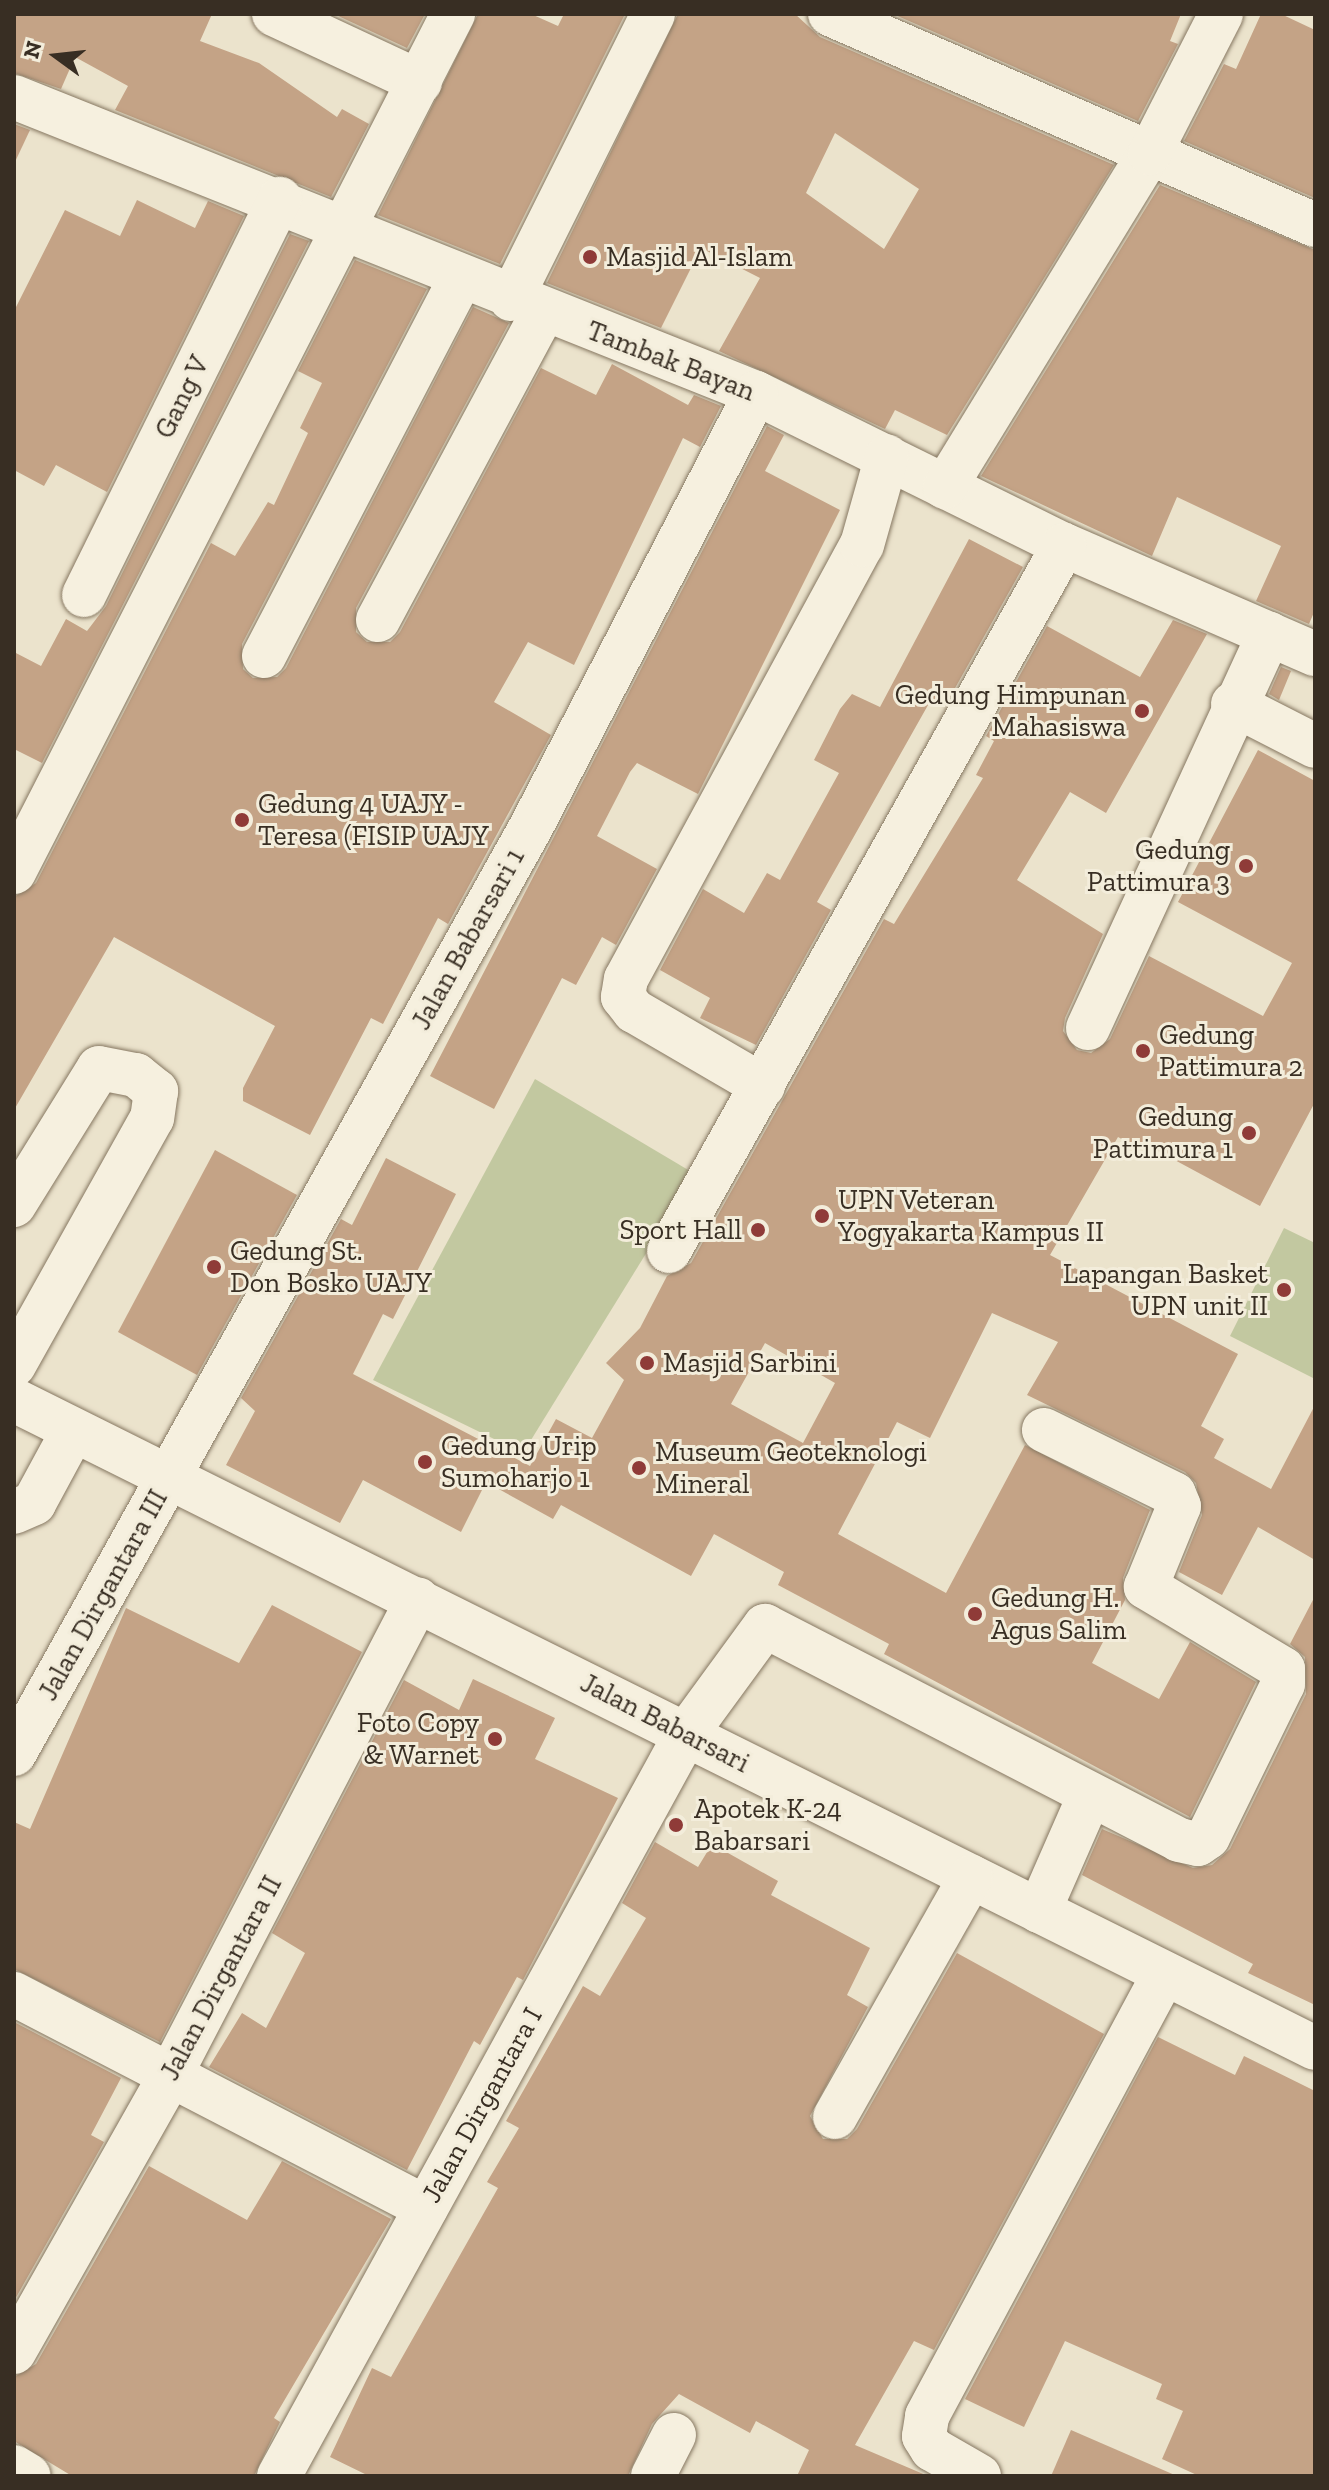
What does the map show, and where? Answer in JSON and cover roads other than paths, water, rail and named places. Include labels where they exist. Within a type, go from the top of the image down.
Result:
[{"type":"street","points":[[274,14],[420,82]]},
{"type":"street","points":[[14,872],[348,229],[453,14]]},
{"type":"street","points":[[378,620],[527,306],[653,14]]},
{"type":"street","points":[[830,14],[1315,225]]},
{"type":"street","points":[[945,487],[1150,153],[1221,14]]},
{"type":"street","name":"Tambak Bayan","points":[[14,97],[280,199],[527,306],[756,393],[1064,545],[1315,654]]},
{"type":"street","name":"Gang V","points":[[84,595],[280,199]]},
{"type":"street","points":[[264,656],[461,277]]},
{"type":"street","name":"Jalan Babarsari 1","points":[[169,1479],[530,829],[756,393]]},
{"type":"street","points":[[763,1086],[634,1011],[623,997],[626,979],[862,545],[887,456]]},
{"type":"street","points":[[669,1251],[1064,545]]},
{"type":"street","points":[[1088,1028],[1233,704],[1269,634]]},
{"type":"street","points":[[1233,704],[1315,746]]},
{"type":"street","points":[[14,1205],[99,1068],[136,1075],[156,1091],[152,1118],[14,1365]]},
{"type":"street","name":"Jalan Babarsari","points":[[14,1400],[1315,2048]]},
{"type":"street","points":[[1039,1911],[1089,1797],[1198,1844],[1208,1837],[1276,1698],[1283,1669],[1146,1587],[1179,1506],[1174,1494],[1044,1430]]},
{"type":"street","points":[[14,1512],[34,1503],[73,1431]]},
{"type":"street","name":"Jalan Dirgantara III","points":[[14,1754],[169,1479]]},
{"type":"street","name":"Jalan Dirgantara II","points":[[14,2352],[171,2074],[418,1599]]},
{"type":"street","name":"Jalan Dirgantara I","points":[[279,2476],[686,1734],[765,1626],[1089,1797]]},
{"type":"street","points":[[835,2117],[971,1877]]},
{"type":"street","points":[[979,2476],[932,2449],[924,2436],[927,2416],[1164,1974]]},
{"type":"street","points":[[14,1994],[426,2208]]},
{"type":"street","points":[[653,2476],[674,2435]]},
{"type":"street","points":[[14,2467],[29,2476]]},
{"type":"place","name":"Masjid Al-Islam","points":[[590,257]]},
{"type":"place","name":"Gedung Himpunan Mahasiswa","points":[[1142,711]]},
{"type":"place","name":"Gedung 4 UAJY - Teresa (FISIP UAJY","points":[[242,820]]},
{"type":"place","name":"Gedung Pattimura 3","points":[[1246,866]]},
{"type":"place","name":"Gedung Pattimura 2","points":[[1143,1051]]},
{"type":"place","name":"Gedung Pattimura 1","points":[[1249,1133]]},
{"type":"place","name":"UPN Veteran Yogyakarta Kampus II","points":[[822,1216]]},
{"type":"place","name":"Sport Hall","points":[[758,1230]]},
{"type":"place","name":"Gedung St. Don Bosko UAJY","points":[[214,1267]]},
{"type":"place","name":"Lapangan Basket UPN unit II","points":[[1284,1290]]},
{"type":"place","name":"Masjid Sarbini","points":[[647,1363]]},
{"type":"place","name":"Gedung Urip Sumoharjo 1","points":[[425,1462]]},
{"type":"place","name":"Museum Geoteknologi Mineral","points":[[639,1468]]},
{"type":"place","name":"Gedung H. Agus Salim","points":[[975,1614]]},
{"type":"place","name":"Foto Copy & Warnet","points":[[495,1739]]},
{"type":"place","name":"Apotek K-24 Babarsari","points":[[676,1825]]}]
